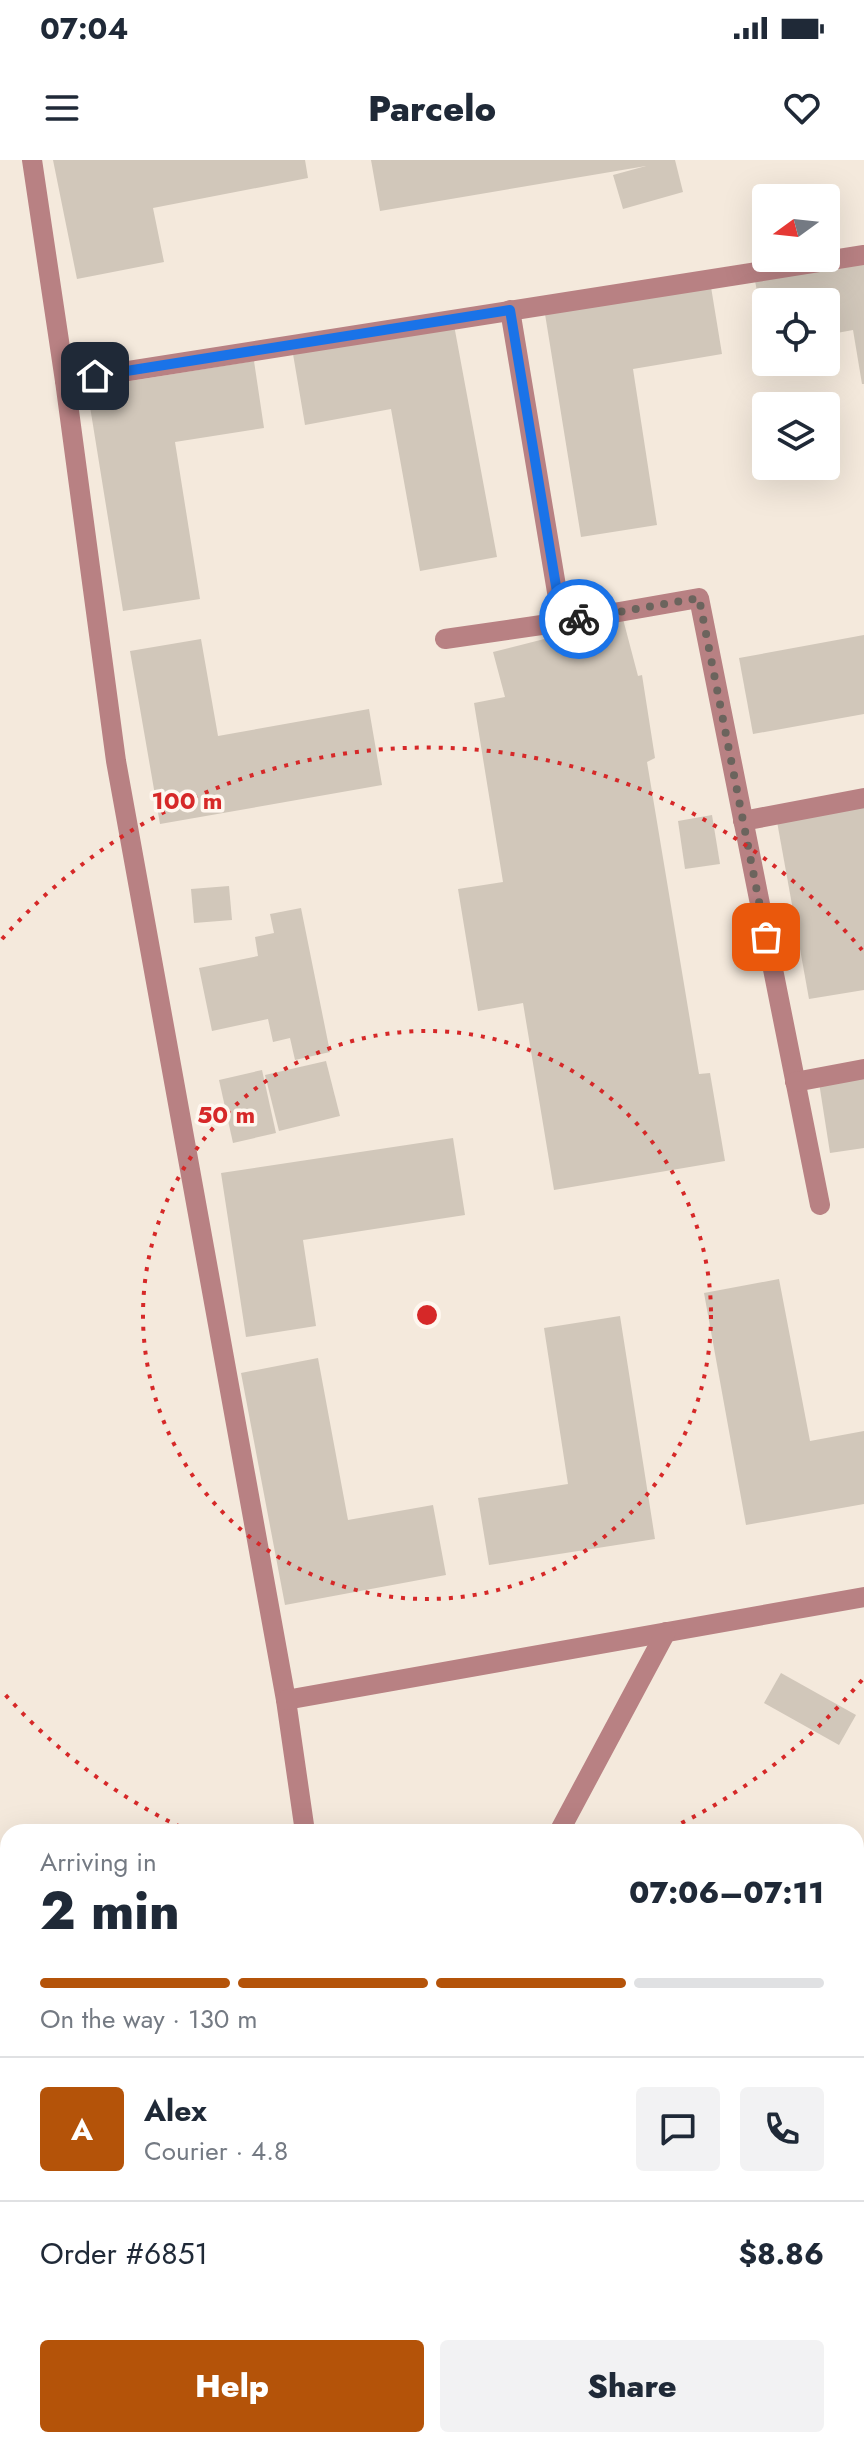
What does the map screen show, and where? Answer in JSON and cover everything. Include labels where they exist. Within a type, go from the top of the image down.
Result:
[{"type":"lane","points":[[32,160],[116,761],[286,1700],[304,1824]]},
{"type":"lane","points":[[65,381],[864,255]]},
{"type":"lane","points":[[510,310],[562,622]]},
{"type":"lane","points":[[445,639],[699,598],[820,1205]]},
{"type":"lane","points":[[743,821],[864,798]]},
{"type":"lane","points":[[795,1082],[864,1069]]},
{"type":"lane","points":[[286,1700],[864,1597]]},
{"type":"lane","points":[[563,1824],[666,1632]]},
{"type":"building","points":[[53,160],[305,160],[308,178],[153,208],[164,262],[77,279]]},
{"type":"building","points":[[371,160],[675,160],[683,192],[623,209],[613,175],[646,166],[380,211]]},
{"type":"building","points":[[864,255],[864,384],[853,330],[840,332],[840,288],[756,288],[754,275],[770,272],[840,272],[840,259]]},
{"type":"building","points":[[711,287],[722,354],[633,369],[657,525],[581,537],[545,314]]},
{"type":"building","points":[[454,325],[497,557],[420,571],[391,409],[305,425],[293,354]]},
{"type":"building","points":[[254,361],[264,428],[175,442],[200,599],[123,611],[87,388]]},
{"type":"building","points":[[623,619],[638,676],[642,675],[655,758],[647,762],[699,1074],[710,1073],[725,1161],[554,1190],[523,1003],[478,1011],[458,889],[503,882],[474,703],[505,697],[493,652]]},
{"type":"building","points":[[864,635],[864,714],[753,734],[739,658]]},
{"type":"building","points":[[201,639],[218,736],[369,709],[382,785],[160,824],[130,651]]},
{"type":"building","points":[[864,801],[864,990],[809,999],[776,816]]},
{"type":"building","points":[[712,815],[720,864],[685,869],[678,821]]},
{"type":"building","points":[[229,886],[232,920],[194,923],[191,889]]},
{"type":"building","points":[[301,908],[330,1052],[295,1060],[290,1038],[273,1042],[268,1019],[212,1031],[199,968],[258,956],[255,937],[274,933],[270,914]]},
{"type":"building","points":[[326,1061],[340,1116],[279,1131],[265,1075]]},
{"type":"building","points":[[864,1069],[864,1148],[830,1153],[818,1076]]},
{"type":"building","points":[[262,1070],[276,1133],[233,1143],[219,1080]]},
{"type":"building","points":[[453,1138],[465,1215],[303,1240],[316,1326],[246,1337],[221,1173]]},
{"type":"building","points":[[779,1279],[810,1441],[864,1431],[864,1504],[746,1525],[704,1293]]},
{"type":"building","points":[[620,1316],[655,1539],[489,1565],[478,1498],[568,1484],[544,1328]]},
{"type":"building","points":[[318,1358],[348,1520],[433,1505],[446,1575],[285,1605],[241,1373]]},
{"type":"building","points":[[781,1673],[856,1715],[839,1745],[764,1703]]},
{"type":"way so far","points":[[579,619],[699,598],[766,937]]},
{"type":"route","points":[[95,376],[510,310],[562,622],[579,619]]}]
